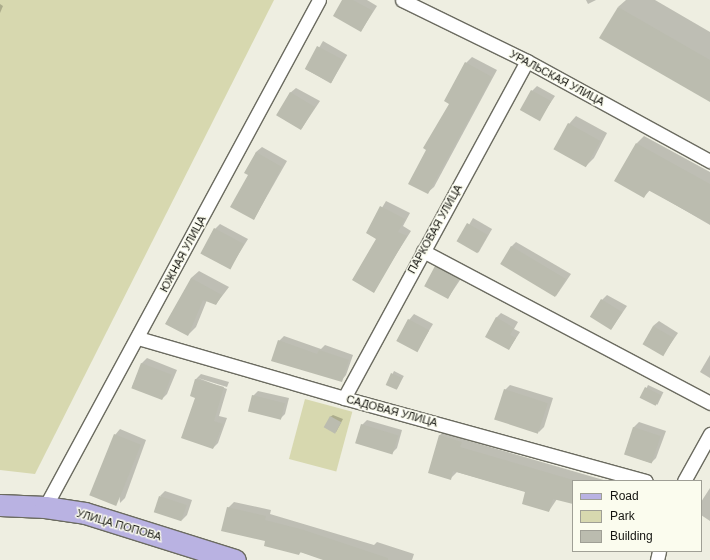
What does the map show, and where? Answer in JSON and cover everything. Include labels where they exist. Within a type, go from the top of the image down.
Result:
[{"type":"main road","name":"УЛИЦА ПОПОВА","points":[[0,506],[45,507],[85,513],[235,560]]},
{"type":"street","name":"ЮЖНАЯ УЛИЦА","points":[[45,507],[138,338],[319,0]]},
{"type":"street","name":"УРАЛЬСКАЯ УЛИЦА","points":[[402,0],[527,61],[710,161]]},
{"type":"street","name":"ПАРКОВАЯ УЛИЦА","points":[[344,398],[527,61]]},
{"type":"street","points":[[423,251],[710,403]]},
{"type":"street","name":"САДОВАЯ УЛИЦА","points":[[138,338],[344,398],[642,480]]},
{"type":"street","points":[[685,480],[710,434]]},
{"type":"green space","points":[[0,0],[274,0],[35,474],[0,470]]},
{"type":"green space","points":[[305,399],[352,412],[336,472],[289,459]]},
{"type":"building","points":[[342,0],[353,0],[373,11],[361,32],[333,16]]},
{"type":"building","points":[[618,7],[710,60],[710,102],[599,38]]},
{"type":"building","points":[[317,46],[343,60],[331,83],[305,69]]},
{"type":"building","points":[[465,62],[492,77],[428,194],[408,184],[426,150],[423,148],[449,104],[444,101]]},
{"type":"building","points":[[531,90],[551,101],[540,121],[520,110]]},
{"type":"building","points":[[290,92],[315,107],[301,130],[276,115]]},
{"type":"building","points":[[568,123],[600,141],[586,167],[553,149]]},
{"type":"building","points":[[636,143],[710,184],[710,224],[648,190],[644,198],[614,181]]},
{"type":"building","points":[[256,152],[282,167],[254,220],[230,207],[248,175],[244,173]]},
{"type":"building","points":[[380,206],[405,219],[398,232],[407,236],[374,293],[352,280],[376,239],[366,233]]},
{"type":"building","points":[[467,223],[488,235],[477,253],[456,241]]},
{"type":"building","points":[[214,228],[244,244],[230,270],[200,254]]},
{"type":"building","points":[[511,246],[566,279],[555,297],[500,264]]},
{"type":"building","points":[[435,266],[459,279],[448,299],[424,286]]},
{"type":"building","points":[[191,278],[222,295],[216,305],[203,300],[188,336],[165,324]]},
{"type":"building","points":[[601,299],[622,312],[611,330],[590,317]]},
{"type":"building","points":[[496,317],[514,328],[510,335],[516,338],[509,350],[485,337]]},
{"type":"building","points":[[408,319],[429,330],[417,352],[396,341]]},
{"type":"building","points":[[653,326],[674,338],[663,356],[642,344]]},
{"type":"building","points":[[278,340],[317,354],[319,350],[349,360],[342,382],[271,361]]},
{"type":"building","points":[[141,363],[172,375],[162,400],[131,388]]},
{"type":"building","points":[[391,373],[402,378],[397,390],[386,385]]},
{"type":"building","points":[[195,379],[224,387],[214,421],[223,424],[213,449],[181,438],[195,398],[190,396]]},
{"type":"building","points":[[645,387],[661,395],[656,406],[640,398]]},
{"type":"building","points":[[504,389],[548,403],[538,434],[494,419]]},
{"type":"building","points":[[252,395],[285,403],[281,420],[248,411]]},
{"type":"building","points":[[330,416],[341,422],[335,434],[324,427]]},
{"type":"building","points":[[361,424],[398,435],[392,455],[355,443]]},
{"type":"building","points":[[633,427],[661,436],[652,464],[624,455]]},
{"type":"building","points":[[114,434],[141,445],[116,506],[89,495]]},
{"type":"building","points":[[439,435],[462,442],[460,447],[573,480],[572,504],[553,499],[549,512],[522,504],[525,492],[453,471],[451,480],[428,473]]},
{"type":"building","points":[[159,496],[187,505],[181,521],[154,512]]},
{"type":"building","points":[[227,507],[266,516],[265,520],[304,530],[388,558],[388,560],[323,560],[300,552],[299,555],[264,546],[265,541],[221,531]]}]
